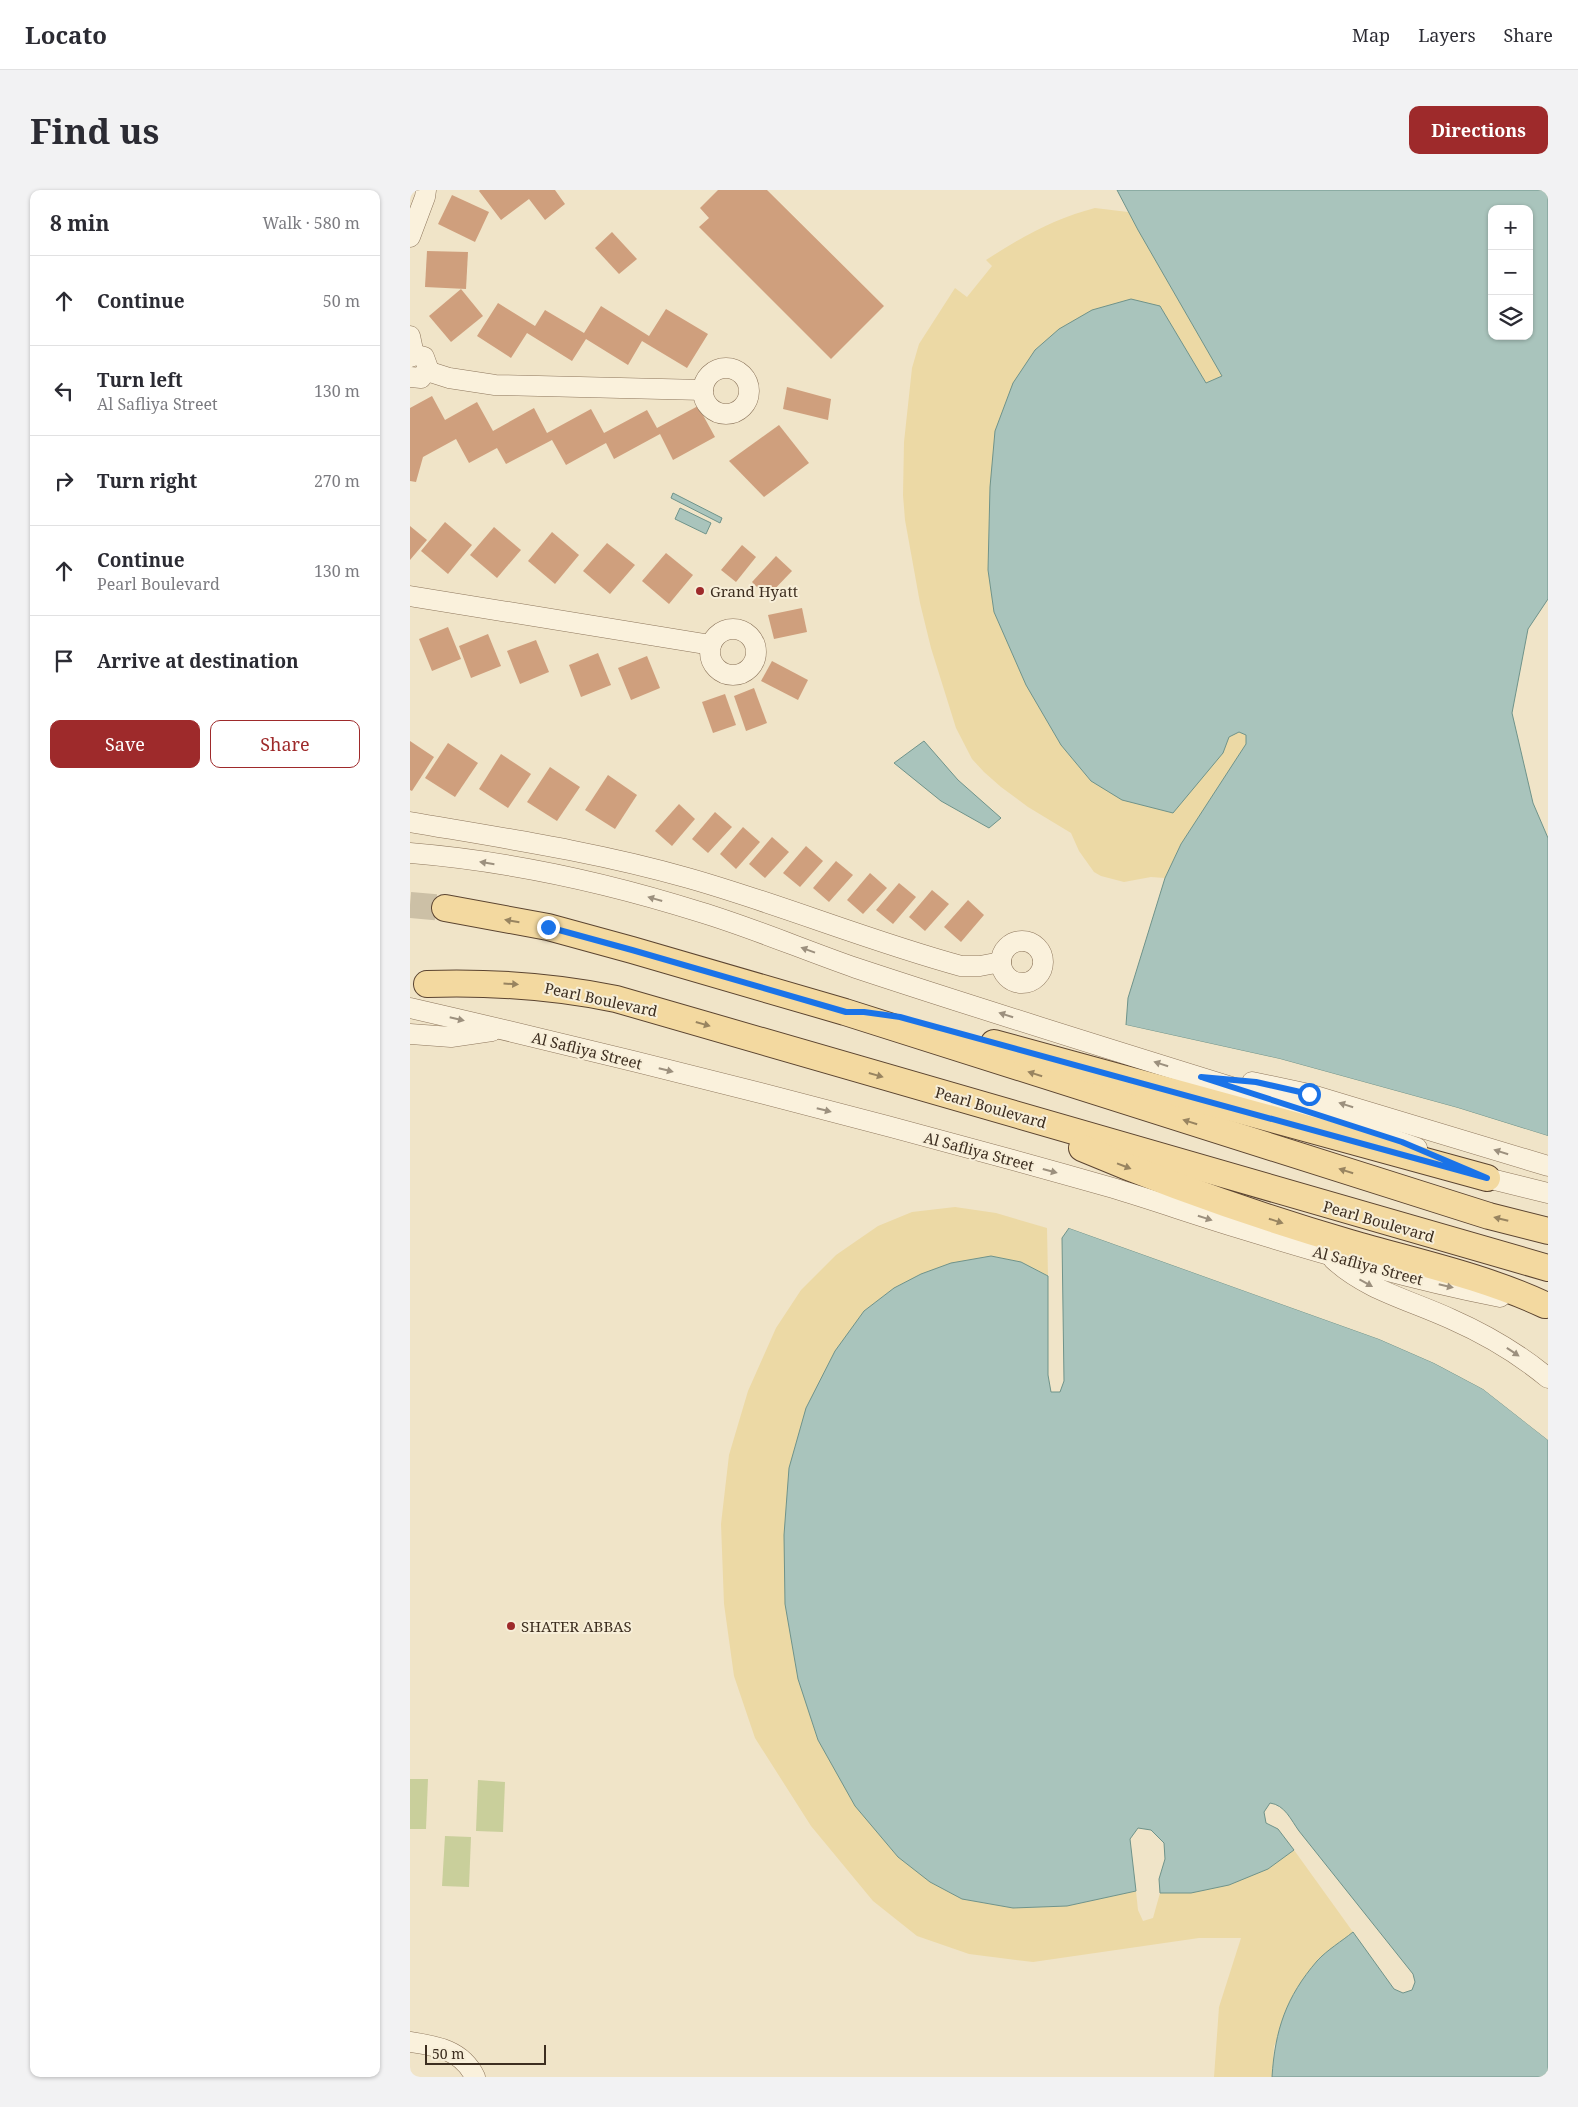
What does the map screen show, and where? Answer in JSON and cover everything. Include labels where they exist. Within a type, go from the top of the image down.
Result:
[{"type":"main road","points":[[445,908],[548,927],[846,1012],[1489,1216],[1548,1231]]},
{"type":"main road","name":"Pearl Boulevard","points":[[427,984],[493,983],[541,986],[616,999],[1548,1268]]},
{"type":"main road","points":[[846,1012],[882,1014],[909,1019],[1487,1178]]},
{"type":"main road","points":[[918,1087],[1232,1206],[1379,1252],[1486,1282],[1546,1305]]},
{"type":"street","points":[[410,237],[426,190]]},
{"type":"street","points":[[411,349],[426,360],[419,374],[495,385],[703,390]]},
{"type":"street","points":[[410,596],[711,645]]},
{"type":"street","points":[[410,822],[513,839],[633,863],[690,879],[961,966],[980,966],[1001,962]]},
{"type":"street","points":[[410,853],[461,859],[552,875],[649,897],[738,925],[854,967],[1394,1139],[1487,1178],[1548,1193]]},
{"type":"street","name":"Al Safliya Street","points":[[410,1008],[505,1030],[934,1138],[1116,1189],[1328,1254],[1432,1282],[1498,1297],[1546,1305]]},
{"type":"street","points":[[410,1034],[451,1037],[505,1030]]},
{"type":"street","points":[[1201,1077],[1256,1082],[1309,1094],[1548,1166]]},
{"type":"street","points":[[1328,1254],[1346,1270],[1367,1284],[1481,1333],[1510,1350],[1548,1378]]},
{"type":"street","points":[[410,2042],[448,2050],[467,2065],[474,2077]]},
{"type":"green space","points":[[410,1779],[428,1779],[426,1829],[410,1829]]},
{"type":"green space","points":[[478,1780],[505,1782],[503,1832],[476,1831]]},
{"type":"green space","points":[[445,1836],[471,1837],[469,1887],[442,1886]]},
{"type":"sand","points":[[1095,208],[1128,212],[1222,376],[1206,383],[1160,306],[990,487],[988,570],[994,612],[1026,685],[1061,745],[1091,781],[1223,753],[1229,736],[1239,732],[1246,735],[1246,744],[1181,844],[1165,878],[1151,877],[1124,882],[1101,876],[1094,872],[1079,851],[1071,833],[1028,807],[1001,787],[972,759],[956,728],[931,648],[920,603],[905,520],[903,495],[904,442],[912,368],[919,344],[955,288],[967,297],[992,266],[986,260],[1038,230],[1066,217]]},
{"type":"sand","points":[[955,1207],[996,1213],[1047,1228],[1048,1276],[1021,1262],[921,1274],[894,1288],[864,1311],[785,1604],[798,1679],[818,1740],[930,1882],[962,1899],[1013,1908],[1067,1906],[1136,1891],[1138,1910],[1143,1921],[1153,1918],[1160,1893],[1191,1893],[1268,1869],[1294,1850],[1353,1932],[1318,1959],[1274,2046],[1272,2077],[1214,2077],[1219,2007],[1241,1938],[1199,1938],[1033,1962],[969,1954],[917,1936],[873,1901],[811,1826],[755,1738],[734,1676],[724,1604],[721,1524],[729,1455],[748,1391],[776,1328],[801,1290],[836,1255],[878,1226],[912,1212]]},
{"type":"water","points":[[1117,190],[1548,190],[1548,599],[1528,629],[1512,713],[1533,803],[1548,838],[1548,1136],[1458,1108],[1280,1059],[1126,1025],[1128,998],[1165,878],[1181,844],[1246,744],[1246,735],[1239,732],[1229,737],[1223,753],[1173,813],[1122,800],[1091,781],[1061,745],[1026,685],[994,612],[988,570],[990,487],[995,431],[1013,383],[1035,350],[1059,329],[1092,310],[1131,299],[1160,306],[1206,383],[1222,376]]},
{"type":"water","points":[[673,493],[722,518],[720,523],[671,498]]},
{"type":"water","points":[[680,508],[711,523],[706,534],[675,519]]},
{"type":"water","points":[[924,741],[958,780],[1001,818],[989,828],[941,801],[894,763]]},
{"type":"water","points":[[1069,1228],[1379,1339],[1434,1363],[1483,1389],[1548,1440],[1548,2077],[1272,2077],[1279,2029],[1297,1988],[1321,1957],[1353,1932],[1394,1989],[1403,1993],[1412,1990],[1415,1982],[1413,1974],[1284,1810],[1275,1804],[1270,1803],[1264,1812],[1266,1823],[1278,1829],[1294,1850],[1268,1869],[1229,1885],[1191,1893],[1160,1893],[1159,1879],[1165,1859],[1164,1843],[1151,1830],[1138,1828],[1130,1839],[1136,1891],[1067,1906],[1013,1908],[962,1899],[930,1882],[898,1857],[855,1806],[818,1740],[798,1679],[785,1604],[784,1535],[789,1468],[806,1408],[835,1351],[864,1311],[894,1288],[921,1274],[951,1263],[991,1256],[1021,1262],[1048,1276],[1048,1375],[1051,1392],[1060,1392],[1064,1381],[1062,1238]]},
{"type":"pier","points":[[1126,1025],[1280,1059],[1458,1108],[1548,1136],[1548,1138],[1280,1062],[1125,1027]]},
{"type":"pier","points":[[1069,1225],[1379,1337],[1435,1360],[1485,1387],[1548,1437],[1548,1440],[1483,1389],[1434,1363],[1379,1339],[1069,1228]]},
{"type":"building","points":[[480,190],[555,190],[565,204],[545,220],[529,199],[501,220]]},
{"type":"building","points":[[718,190],[767,190],[884,306],[831,359],[699,227],[709,218],[700,208]]},
{"type":"building","points":[[452,195],[489,212],[475,242],[438,224]]},
{"type":"building","points":[[612,232],[637,259],[619,274],[595,248]]},
{"type":"building","points":[[427,251],[468,252],[466,289],[425,287]]},
{"type":"building","points":[[461,289],[483,316],[451,342],[429,316]]},
{"type":"building","points":[[498,303],[535,326],[545,310],[584,333],[601,306],[649,336],[666,309],[708,334],[687,368],[642,341],[628,365],[586,339],[572,361],[527,333],[511,358],[477,336]]},
{"type":"building","points":[[787,387],[831,399],[828,420],[783,409]]},
{"type":"building","points":[[432,396],[445,420],[477,402],[493,431],[534,408],[547,433],[591,409],[604,433],[647,410],[657,428],[698,406],[715,437],[673,460],[660,434],[614,459],[606,443],[566,465],[552,440],[506,464],[497,448],[469,463],[456,439],[423,457],[416,482],[410,481],[410,408]]},
{"type":"building","points":[[779,425],[809,463],[764,497],[729,461]]},
{"type":"building","points":[[445,522],[472,545],[448,574],[421,551]]},
{"type":"building","points":[[410,526],[427,540],[410,560]]},
{"type":"building","points":[[494,527],[521,550],[497,578],[470,555]]},
{"type":"building","points":[[552,532],[579,555],[555,584],[528,561]]},
{"type":"building","points":[[607,543],[635,565],[610,594],[583,571]]},
{"type":"building","points":[[742,545],[756,557],[736,582],[721,570]]},
{"type":"building","points":[[666,553],[693,575],[669,604],[642,581]]},
{"type":"building","points":[[776,556],[792,571],[767,597],[752,582]]},
{"type":"building","points":[[802,608],[807,632],[774,639],[768,615]]},
{"type":"building","points":[[448,627],[461,659],[432,671],[419,639]]},
{"type":"building","points":[[488,634],[501,666],[471,678],[459,646]]},
{"type":"building","points":[[536,640],[549,672],[520,684],[507,651]]},
{"type":"building","points":[[598,653],[611,685],[581,697],[569,665]]},
{"type":"building","points":[[647,656],[660,688],[631,700],[618,668]]},
{"type":"building","points":[[772,661],[808,680],[798,700],[761,681]]},
{"type":"building","points":[[754,688],[767,723],[746,731],[734,696]]},
{"type":"building","points":[[725,694],[736,725],[713,733],[702,702]]},
{"type":"building","points":[[410,741],[434,757],[412,791],[410,790]]},
{"type":"building","points":[[448,743],[478,763],[455,797],[425,778]]},
{"type":"building","points":[[501,754],[531,774],[508,808],[479,789]]},
{"type":"building","points":[[550,767],[580,787],[557,821],[527,802]]},
{"type":"building","points":[[608,775],[637,795],[615,829],[585,810]]},
{"type":"building","points":[[679,804],[695,819],[672,846],[655,831]]},
{"type":"building","points":[[715,812],[732,827],[708,853],[692,839]]},
{"type":"building","points":[[743,827],[760,842],[736,869],[720,854]]},
{"type":"building","points":[[772,837],[789,852],[765,878],[749,864]]},
{"type":"building","points":[[806,846],[823,861],[800,887],[783,873]]},
{"type":"building","points":[[836,861],[853,875],[829,902],[813,888]]},
{"type":"building","points":[[870,873],[887,888],[863,914],[847,900]]},
{"type":"building","points":[[899,883],[916,897],[893,924],[876,910]]},
{"type":"building","points":[[932,890],[949,904],[925,931],[909,917]]},
{"type":"building","points":[[968,900],[984,915],[961,942],[944,927]]},
{"type":"tunnel","points":[[410,905],[445,908]]},
{"type":"place","name":"Grand Hyatt","points":[[700,591]]},
{"type":"place","name":"SHATER ABBAS","points":[[511,1626]]},
{"type":"route","points":[[548,927],[846,1012],[864,1012],[900,1017],[1487,1178],[1402,1142],[1201,1077],[1256,1082],[1309,1094]]}]
